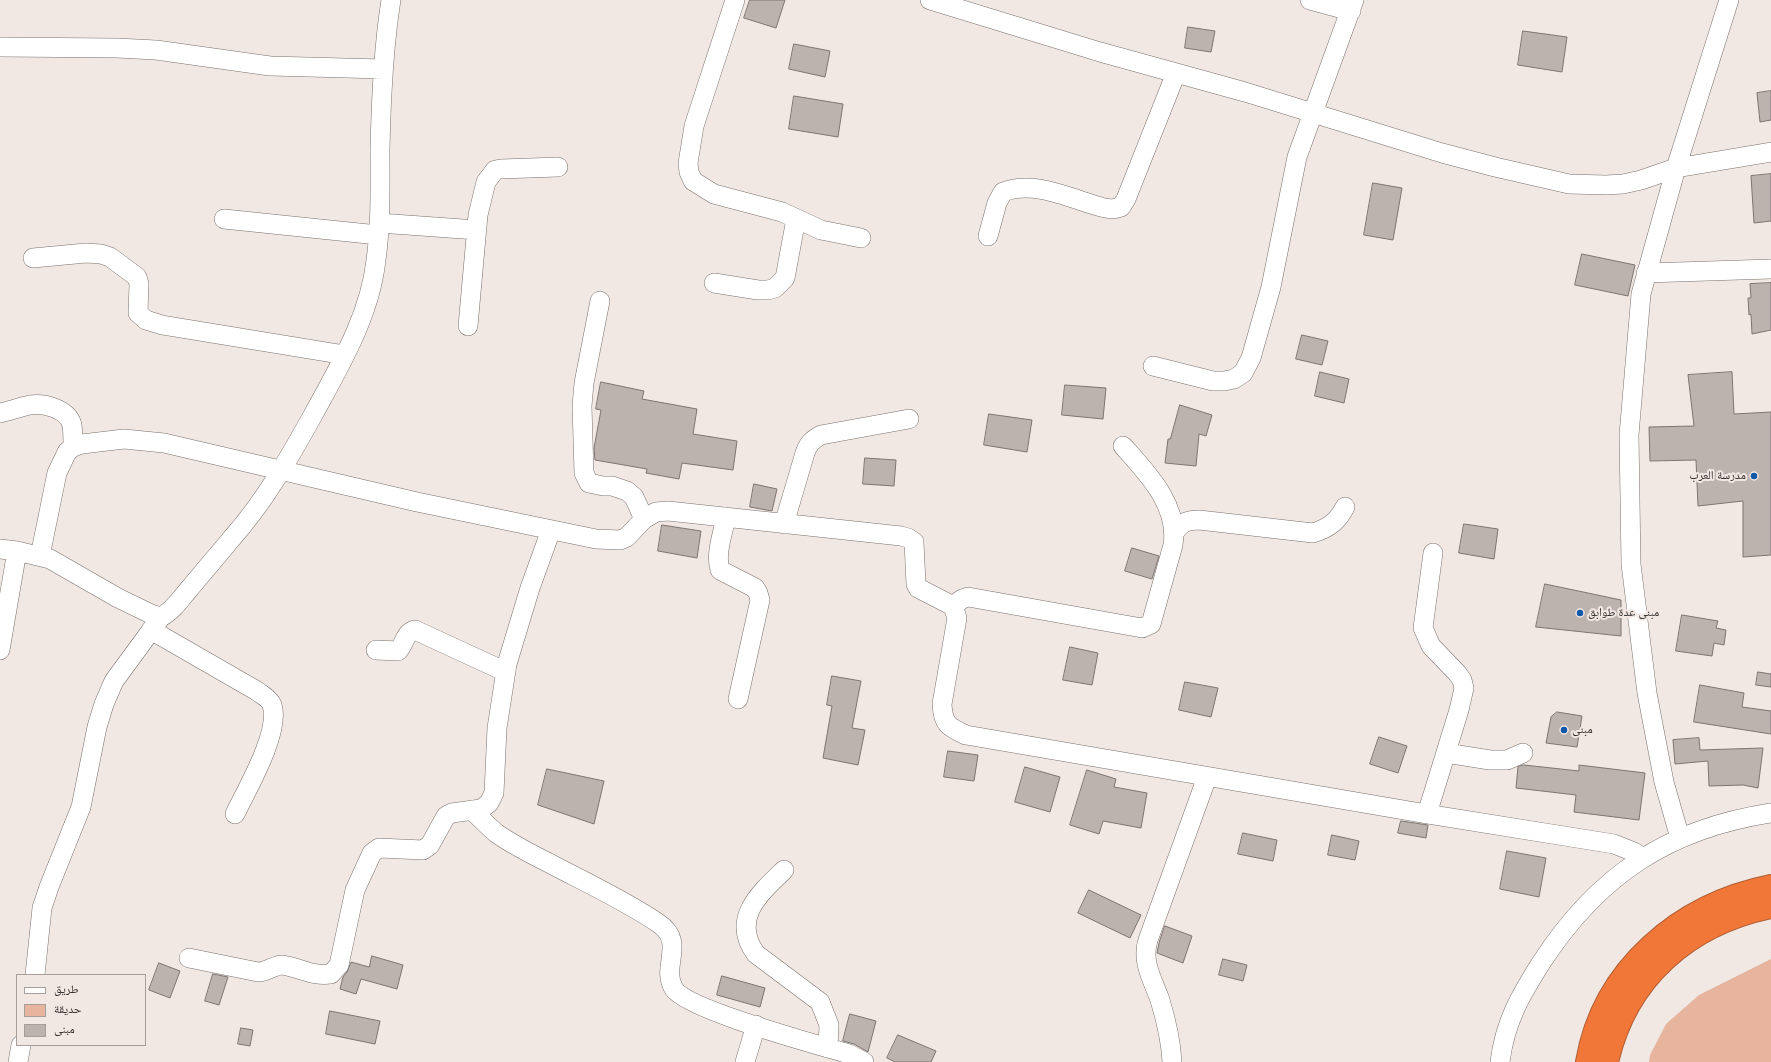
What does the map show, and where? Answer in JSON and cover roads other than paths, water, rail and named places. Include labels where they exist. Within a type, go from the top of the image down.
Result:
[{"type":"highway","points":[[1587,1062],[1594,1035],[1608,1003],[1631,968],[1645,952],[1676,924],[1694,913],[1732,896],[1771,886]]},
{"type":"highway","points":[[1607,1062],[1616,1031],[1632,998],[1647,978],[1668,955],[1716,924],[1746,912],[1771,906]]},
{"type":"street","points":[[34,974],[42,908],[81,807],[96,728],[114,681],[156,623],[176,604],[241,528],[282,471],[345,355],[364,312],[376,260],[379,229],[380,132],[383,69],[391,0]]},
{"type":"street","points":[[735,0],[694,126],[688,163],[689,172],[693,181],[714,194],[782,212],[821,230],[861,238]]},
{"type":"street","points":[[930,0],[1450,155],[1569,184],[1624,184],[1676,168],[1771,152]]},
{"type":"street","points":[[1153,366],[1213,380],[1234,379],[1243,373],[1251,358],[1271,287],[1297,157],[1352,5],[1310,0]]},
{"type":"street","points":[[1680,838],[1664,782],[1647,694],[1631,564],[1629,435],[1639,309],[1646,273],[1676,168],[1729,0]]},
{"type":"street","points":[[0,47],[117,48],[156,50],[270,66],[383,69]]},
{"type":"street","points":[[988,236],[997,203],[1003,192],[1011,188],[1020,187],[1038,189],[1109,209],[1121,207],[1176,73]]},
{"type":"street","points":[[468,326],[478,215],[486,182],[495,170],[558,167]]},
{"type":"street","points":[[224,219],[379,229],[477,230]]},
{"type":"street","points":[[714,283],[758,290],[775,288],[785,278],[796,219]]},
{"type":"street","points":[[34,258],[86,253],[102,254],[110,257],[136,277],[139,284],[138,313],[146,320],[162,325],[345,355]]},
{"type":"street","points":[[1646,273],[1771,269]]},
{"type":"street","points":[[600,301],[584,383],[582,406],[584,473],[589,483],[612,486],[627,491],[634,497],[644,519]]},
{"type":"street","points":[[0,413],[31,405],[48,406],[58,409],[67,415],[70,420],[72,426],[73,447]]},
{"type":"street","points":[[784,524],[808,444],[821,435],[909,419]]},
{"type":"street","points":[[40,556],[57,473],[67,452],[73,447],[82,444],[134,438],[164,443],[417,502],[551,530],[613,541],[627,537],[644,519],[656,512],[668,511],[908,538],[914,542],[916,584],[918,588],[953,606],[957,618],[942,704],[943,717],[948,725],[956,731],[966,735],[1207,777],[1614,844],[1629,849],[1642,858]]},
{"type":"street","points":[[953,606],[962,599],[968,598],[1142,628],[1151,624],[1173,545],[1174,533],[1165,501],[1159,488],[1123,446]]},
{"type":"street","points":[[1174,533],[1184,522],[1189,520],[1313,533],[1324,530],[1336,522],[1345,506]]},
{"type":"street","points":[[726,517],[719,555],[718,564],[720,570],[755,588],[760,600],[738,699]]},
{"type":"street","points":[[189,958],[258,972],[264,972],[282,965],[314,974],[331,974],[338,965],[355,890],[372,852],[379,848],[423,850],[430,845],[446,816],[452,813],[485,807],[494,793],[497,728],[506,672],[516,632],[551,530]]},
{"type":"street","points":[[0,650],[9,550],[40,556],[61,564],[118,598],[156,616],[156,623]]},
{"type":"street","points":[[1427,814],[1460,710],[1464,688],[1462,680],[1458,674],[1431,646],[1423,628],[1433,553]]},
{"type":"street","points":[[156,623],[270,700],[272,706],[273,725],[270,739],[236,814]]},
{"type":"street","points":[[376,650],[398,651],[410,631],[415,630],[506,672]]},
{"type":"street","points":[[1446,753],[1490,760],[1507,760],[1523,753]]},
{"type":"street","points":[[1172,1062],[1160,1000],[1146,962],[1145,954],[1148,940],[1207,777]]},
{"type":"street","points":[[472,810],[497,833],[515,846],[607,893],[663,926],[670,934],[672,940],[671,980],[675,989],[701,1006],[849,1054],[864,1062]]},
{"type":"street","points":[[1500,1062],[1505,1032],[1510,1016],[1523,991],[1546,956],[1592,897],[1642,858],[1680,838],[1728,821],[1771,813]]},
{"type":"street","points":[[784,870],[758,895],[753,903],[746,928],[748,944],[756,954],[820,1002],[829,1025],[828,1048]]},
{"type":"street","points":[[745,1062],[756,1025]]},
{"type":"street","points":[[18,1062],[21,1046]]},
{"type":"place","name":"مدرسة العرب","points":[[1754,476]]},
{"type":"place","name":"مبنى عدة طوابق","points":[[1580,613]]},
{"type":"place","name":"مبنى","points":[[1564,730]]}]
